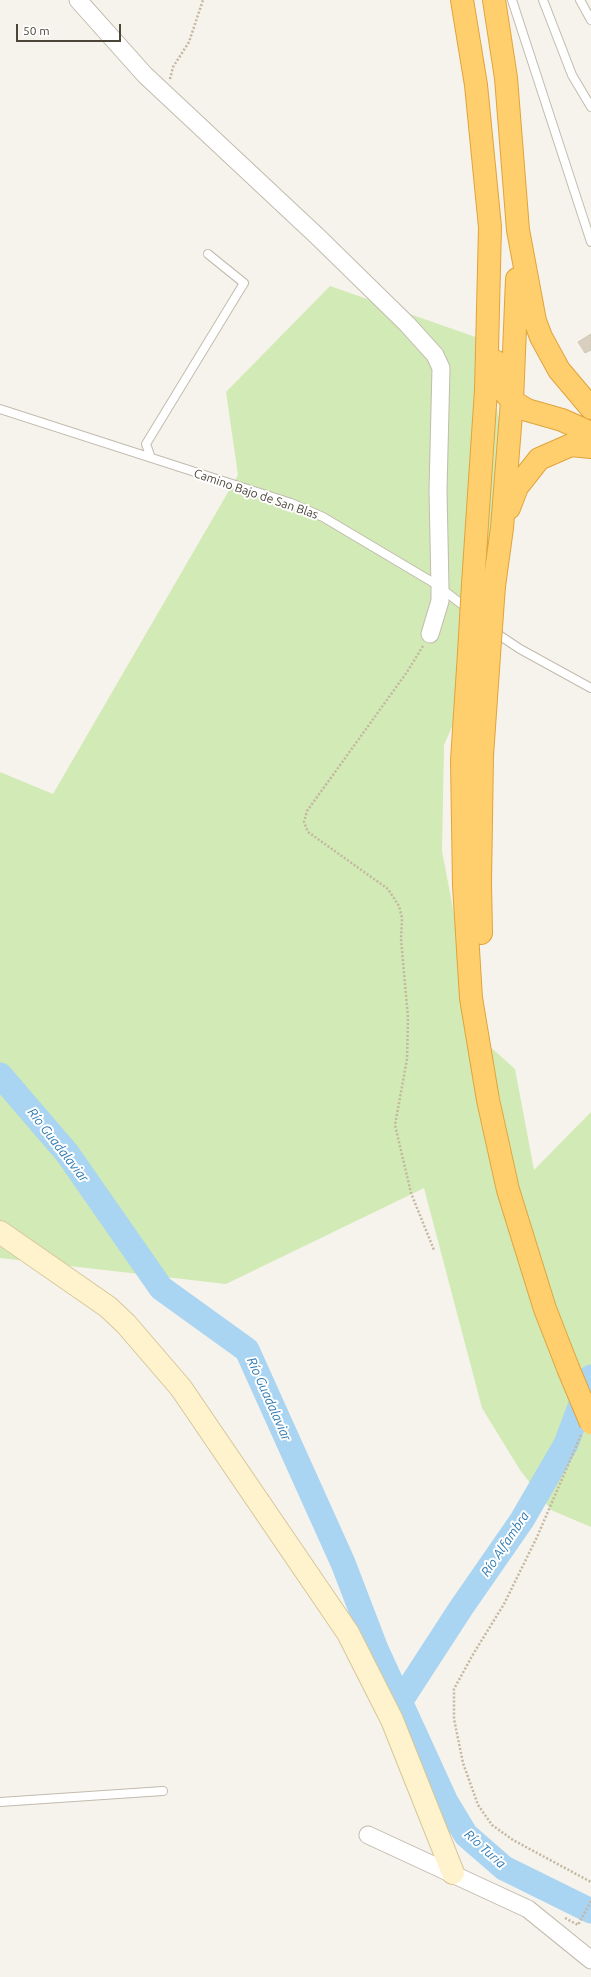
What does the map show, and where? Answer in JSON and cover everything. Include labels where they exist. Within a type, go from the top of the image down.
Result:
[{"type":"highway","points":[[462,0],[497,229],[498,292],[495,362],[498,384],[512,401],[527,410],[562,420],[591,432]]},
{"type":"highway","points":[[494,0],[506,78],[518,230],[530,297],[541,337],[558,370],[591,408]]},
{"type":"highway","points":[[476,85],[490,227],[486,390],[473,584],[479,654]]},
{"type":"highway","points":[[518,230],[512,401],[502,528],[494,586],[479,654],[462,760],[464,885],[471,998],[488,1100],[508,1190],[545,1309],[568,1368],[587,1427]]},
{"type":"highway","points":[[502,528],[517,487],[539,459],[571,445],[591,447]]},
{"type":"street","points":[[78,0],[145,75],[323,241],[407,324],[435,356],[440,368],[438,490],[440,601],[430,634]]},
{"type":"street","points":[[0,1232],[108,1307],[126,1324],[181,1388],[348,1633],[392,1720],[453,1874]]},
{"type":"street","points":[[368,1835],[528,1909],[591,1960]]},
{"type":"lane","points":[[512,0],[591,242]]},
{"type":"lane","points":[[543,0],[572,75],[591,107]]},
{"type":"lane","points":[[580,0],[591,20]]},
{"type":"lane","points":[[151,458],[146,444],[244,283],[208,254]]},
{"type":"lane","name":"Camino Bajo de San Blas","points":[[0,410],[291,503],[323,517],[461,602],[498,634],[520,649],[591,688]]},
{"type":"lane","points":[[0,1802],[163,1791]]},
{"type":"path","points":[[166,95],[173,67],[189,42],[203,0]]},
{"type":"path","points":[[430,634],[407,672],[307,811],[304,822],[308,832],[388,890],[399,906],[402,918],[401,939],[408,1018],[406,1059],[396,1124],[411,1193],[434,1250]]},
{"type":"path","points":[[587,1427],[576,1444],[537,1537],[504,1604],[454,1688],[454,1719],[463,1763],[478,1805],[492,1826],[513,1840],[591,1882]]},
{"type":"path","points":[[578,1925],[591,1902]]},
{"type":"green space","points":[[330,286],[484,340],[515,505],[494,631],[444,745],[442,851],[477,1035],[515,1069],[534,1170],[591,1112],[591,1527],[551,1510],[520,1470],[482,1408],[424,1188],[226,1284],[0,1258],[0,772],[53,794],[238,475],[226,392]]},
{"type":"building","points":[[591,334],[591,350],[585,353],[578,342]]},
{"type":"waterway","name":"Río Guadalaviar","points":[[0,1075],[67,1153],[161,1288],[247,1350],[343,1563],[376,1649],[446,1802],[466,1835],[504,1868],[591,1911]]},
{"type":"waterway","name":"Río Alfambra","points":[[400,1702],[461,1608],[522,1520],[566,1444],[591,1377]]},
{"type":"water label","name":"Río Turia","points":[[485,1849]]}]
